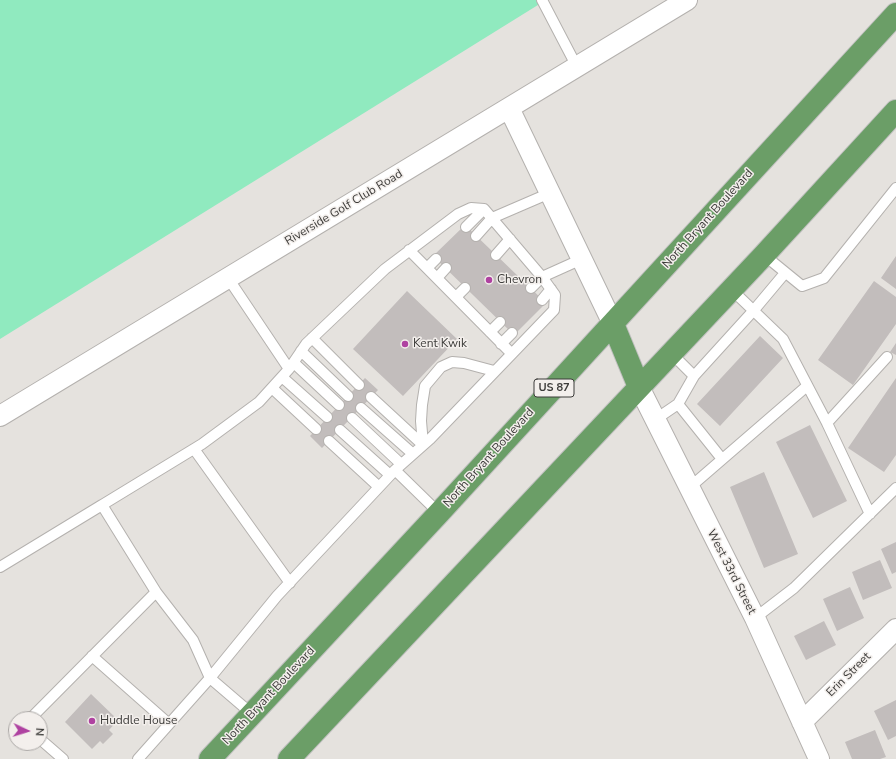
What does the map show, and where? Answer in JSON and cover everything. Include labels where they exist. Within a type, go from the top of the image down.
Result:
[{"type":"highway","name":"North Bryant Boulevard","points":[[210,759],[439,513],[896,14]]},
{"type":"highway","points":[[289,759],[764,255],[896,112]]},
{"type":"highway","points":[[613,324],[639,387]]},
{"type":"street","name":"Riverside Golf Club Road","points":[[0,416],[687,0]]},
{"type":"street","points":[[509,108],[613,324]]},
{"type":"street","name":"West 33rd Street","points":[[639,387],[754,618],[819,759]]},
{"type":"street","name":"Erin Street","points":[[802,722],[896,629]]},
{"type":"lane","points":[[542,0],[577,67]]},
{"type":"lane","points":[[764,255],[802,286],[824,278],[896,188]]},
{"type":"lane","points":[[476,236],[492,218],[550,193]]},
{"type":"lane","points":[[0,567],[194,449],[259,402],[282,377],[312,338],[385,269],[458,214],[471,208],[484,209],[556,295],[554,310],[423,445],[379,487],[290,583],[210,678],[138,759]]},
{"type":"lane","points":[[466,227],[484,209]]},
{"type":"lane","points":[[496,255],[510,239]]},
{"type":"lane","points":[[409,250],[511,353]]},
{"type":"lane","points":[[427,268],[436,259]]},
{"type":"lane","points":[[531,288],[542,277],[582,259]]},
{"type":"lane","points":[[437,278],[446,268]]},
{"type":"lane","points":[[656,419],[678,404],[694,376],[754,310],[785,273]]},
{"type":"lane","points":[[228,278],[291,366],[339,405]]},
{"type":"lane","points":[[456,297],[465,288]]},
{"type":"lane","points":[[542,300],[551,289]]},
{"type":"lane","points":[[732,289],[783,339],[827,423],[870,514]]},
{"type":"lane","points":[[490,332],[500,322]]},
{"type":"lane","points":[[501,344],[512,333]]},
{"type":"lane","points":[[312,338],[359,385]]},
{"type":"lane","points":[[302,351],[348,396]]},
{"type":"lane","points":[[670,353],[694,376]]},
{"type":"lane","points":[[827,423],[887,357]]},
{"type":"lane","points":[[423,445],[421,420],[426,386],[441,367],[452,362],[464,363],[494,371]]},
{"type":"lane","points":[[282,377],[328,417]]},
{"type":"lane","points":[[689,488],[807,386]]},
{"type":"lane","points":[[272,388],[316,429]]},
{"type":"lane","points":[[372,397],[423,445]]},
{"type":"lane","points":[[678,404],[722,459]]},
{"type":"lane","points":[[361,408],[413,454]]},
{"type":"lane","points":[[352,418],[396,470],[439,513]]},
{"type":"lane","points":[[340,430],[396,470]]},
{"type":"lane","points":[[329,441],[379,487]]},
{"type":"lane","points":[[194,449],[290,583]]},
{"type":"lane","points":[[754,618],[794,588],[896,488]]},
{"type":"lane","points":[[102,505],[156,592],[192,640],[210,678],[252,714]]},
{"type":"lane","points":[[38,711],[156,592]]},
{"type":"lane","points":[[92,656],[169,724]]},
{"type":"lane","points":[[48,746],[63,759]]},
{"type":"green space","points":[[0,0],[546,0],[0,339]]},
{"type":"building","name":"Chevron","points":[[465,225],[546,303],[514,335],[433,256]]},
{"type":"building","points":[[896,256],[896,289],[881,278]]},
{"type":"building","points":[[874,281],[896,297],[896,324],[853,385],[818,360]]},
{"type":"building","name":"Kent Kwik","points":[[407,291],[457,339],[403,396],[353,349]]},
{"type":"building","points":[[760,336],[783,358],[720,426],[697,404]]},
{"type":"building","points":[[896,343],[896,355],[890,352]]},
{"type":"building","points":[[365,378],[378,390],[322,448],[310,436]]},
{"type":"building","points":[[896,378],[896,455],[884,472],[848,448]]},
{"type":"building","points":[[810,425],[847,501],[813,518],[776,442]]},
{"type":"building","points":[[764,472],[798,554],[764,568],[730,487]]},
{"type":"building","points":[[896,542],[896,572],[892,574],[881,549]]},
{"type":"building","points":[[880,560],[892,588],[863,600],[852,572]]},
{"type":"building","points":[[850,587],[864,618],[837,631],[823,599]]},
{"type":"building","points":[[824,621],[836,645],[806,660],[794,636]]},
{"type":"building","name":"Huddle House","points":[[91,694],[118,720],[109,730],[113,734],[103,744],[100,741],[92,749],[65,722]]},
{"type":"building","points":[[896,700],[896,736],[888,740],[874,711]]},
{"type":"building","points":[[875,730],[886,757],[880,759],[852,759],[845,742]]},
{"type":"place","name":"Chevron","points":[[489,280]]},
{"type":"place","name":"Kent Kwik","points":[[405,344]]},
{"type":"place","name":"Huddle House","points":[[92,721]]}]
